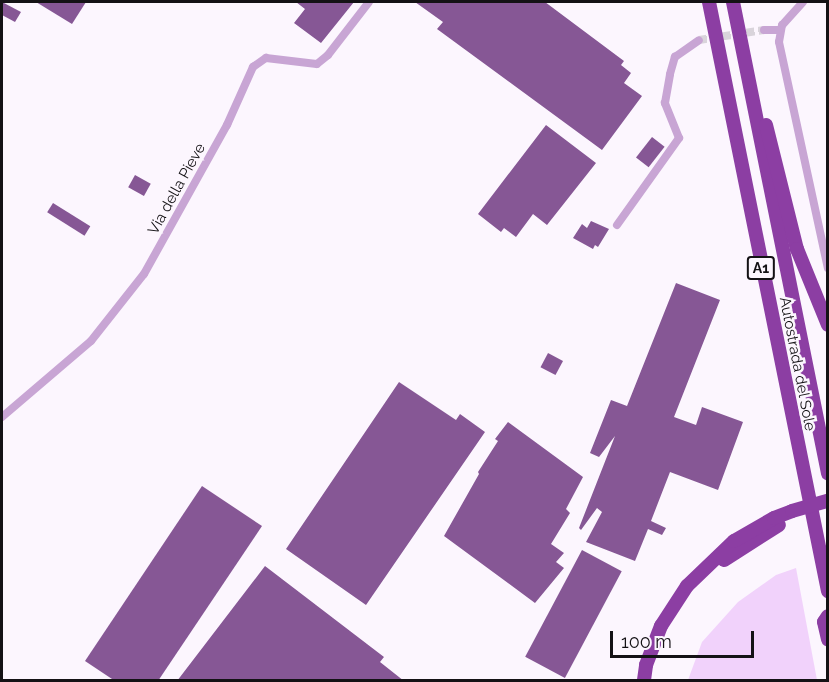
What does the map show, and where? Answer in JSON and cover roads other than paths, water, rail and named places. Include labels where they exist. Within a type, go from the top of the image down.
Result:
[{"type":"highway","name":"Autostrada del Sole","points":[[709,2],[828,591]]},
{"type":"highway","name":"Autostrada del Sole","points":[[733,2],[780,249],[828,474]]},
{"type":"highway","points":[[749,82],[763,111],[797,249],[828,325]]},
{"type":"highway","points":[[652,681],[657,656],[667,634],[679,612],[699,585],[736,550],[793,515],[828,501]]},
{"type":"highway","points":[[644,681],[646,665],[661,626],[687,586],[734,541],[774,518],[828,510]]},
{"type":"highway","points":[[828,616],[824,622],[828,640]]},
{"type":"street","name":"Via della Pieve","points":[[2,417],[91,341],[144,274],[227,125],[254,67],[266,58],[317,63],[328,55],[369,2]]},
{"type":"street","points":[[803,2],[779,30],[778,42],[828,268]]},
{"type":"street","points":[[764,30],[779,30]]},
{"type":"street","points":[[617,225],[679,138],[665,103],[670,74],[675,57],[699,39]]},
{"type":"tunnel","points":[[699,40],[764,30]]}]
